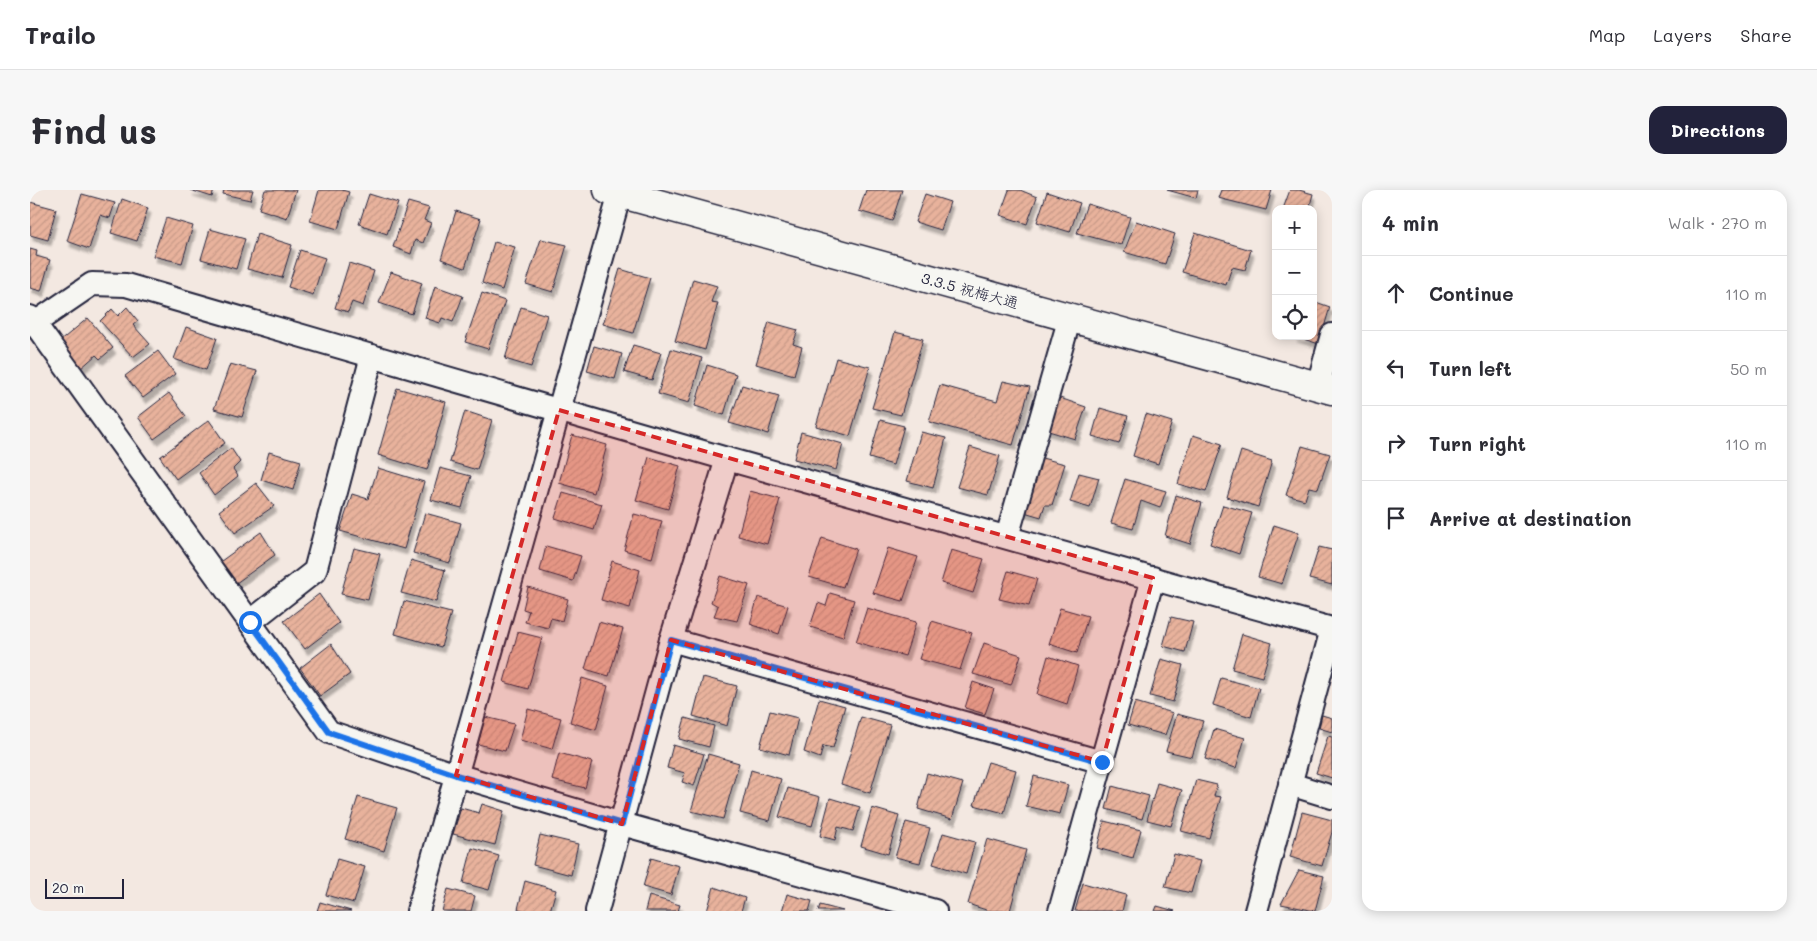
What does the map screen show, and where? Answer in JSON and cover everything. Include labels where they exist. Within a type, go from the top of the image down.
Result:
[{"type":"street","name":"3.3.5 祝梅大通","points":[[616,191],[1325,388]]},
{"type":"street","points":[[418,911],[559,410],[616,191]]},
{"type":"street","points":[[935,911],[622,824],[456,775],[329,732],[33,320],[92,284],[126,285],[727,459],[1332,629],[1256,911]]},
{"type":"street","points":[[1007,537],[1070,317]]},
{"type":"street","points":[[1325,388],[1332,335]]},
{"type":"street","points":[[250,622],[314,571],[372,356]]},
{"type":"street","points":[[597,911],[671,640],[727,459]]},
{"type":"street","points":[[1060,911],[1153,578]]},
{"type":"street","points":[[671,640],[1102,762]]},
{"type":"street","points":[[1290,784],[1332,797]]},
{"type":"highlighted area","points":[[559,410],[1153,578],[1102,762],[671,640],[622,824],[456,775]]},
{"type":"building","points":[[190,190],[214,190],[212,197]]},
{"type":"building","points":[[224,190],[253,190],[250,200],[223,194]]},
{"type":"building","points":[[265,190],[296,190],[287,218],[259,209]]},
{"type":"building","points":[[319,190],[342,190],[349,192],[338,229],[310,221]]},
{"type":"building","points":[[866,190],[902,190],[892,221],[859,211]]},
{"type":"building","points":[[1009,190],[1020,190],[1037,197],[1027,224],[1000,215]]},
{"type":"building","points":[[1167,190],[1198,190],[1196,198]]},
{"type":"building","points":[[1221,190],[1272,190],[1266,210],[1218,198]]},
{"type":"building","points":[[1290,190],[1299,190],[1313,194],[1310,205],[1284,205]]},
{"type":"building","points":[[1047,192],[1080,203],[1070,232],[1037,222]]},
{"type":"building","points":[[82,194],[115,203],[110,218],[100,215],[89,249],[67,241]]},
{"type":"building","points":[[369,194],[398,203],[387,234],[359,224]]},
{"type":"building","points":[[925,194],[950,202],[941,230],[915,222]]},
{"type":"building","points":[[122,199],[148,208],[137,241],[111,233]]},
{"type":"building","points":[[30,202],[56,209],[48,240],[30,235]]},
{"type":"building","points":[[408,202],[429,208],[424,220],[431,223],[423,243],[415,240],[411,254],[393,247]]},
{"type":"building","points":[[1087,204],[1130,217],[1121,245],[1077,233]]},
{"type":"building","points":[[456,211],[481,219],[465,268],[441,259]]},
{"type":"building","points":[[166,218],[193,226],[182,263],[153,256]]},
{"type":"building","points":[[1136,221],[1175,234],[1165,264],[1124,252]]},
{"type":"building","points":[[210,229],[245,239],[236,269],[201,259]]},
{"type":"building","points":[[1195,233],[1251,250],[1245,270],[1232,267],[1226,285],[1182,272]]},
{"type":"building","points":[[257,234],[292,245],[282,278],[247,269]]},
{"type":"building","points":[[541,239],[567,245],[553,292],[526,284]]},
{"type":"building","points":[[494,242],[515,247],[502,290],[482,283]]},
{"type":"building","points":[[30,249],[37,251],[36,256],[50,260],[41,291],[30,288]]},
{"type":"building","points":[[300,250],[325,258],[313,295],[288,287]]},
{"type":"building","points":[[349,263],[374,271],[363,306],[352,302],[348,312],[335,308]]},
{"type":"building","points":[[620,269],[650,278],[633,333],[603,324]]},
{"type":"building","points":[[391,272],[422,283],[412,314],[379,303]]},
{"type":"building","points":[[693,279],[717,286],[711,302],[718,303],[705,350],[675,341]]},
{"type":"building","points":[[435,286],[463,296],[453,322],[442,318],[440,323],[425,318]]},
{"type":"building","points":[[482,293],[505,301],[488,349],[465,342]]},
{"type":"building","points":[[1317,302],[1330,307],[1319,344],[1306,340],[1317,340]]},
{"type":"building","points":[[127,307],[138,321],[133,325],[150,344],[133,357],[100,321],[112,309],[118,316]]},
{"type":"building","points":[[521,307],[547,315],[531,367],[505,359]]},
{"type":"building","points":[[88,318],[113,348],[100,359],[96,355],[80,369],[59,342]]},
{"type":"building","points":[[769,322],[798,330],[793,344],[802,347],[794,375],[756,364]]},
{"type":"building","points":[[186,327],[217,338],[206,370],[174,359]]},
{"type":"building","points":[[895,332],[923,339],[901,415],[872,408]]},
{"type":"building","points":[[633,345],[661,353],[652,380],[624,372]]},
{"type":"building","points":[[594,346],[622,354],[615,379],[587,371]]},
{"type":"building","points":[[671,349],[702,358],[689,403],[658,394]]},
{"type":"building","points":[[158,351],[175,374],[143,398],[125,376]]},
{"type":"building","points":[[836,358],[870,367],[850,436],[816,426]]},
{"type":"building","points":[[230,364],[257,371],[242,417],[214,409]]},
{"type":"building","points":[[707,365],[736,374],[724,415],[695,406]]},
{"type":"building","points":[[1003,381],[1030,387],[1013,445],[929,422],[940,385],[997,401]]},
{"type":"building","points":[[742,385],[779,396],[768,434],[729,423]]},
{"type":"building","points":[[397,388],[446,402],[427,470],[378,455]]},
{"type":"building","points":[[169,393],[186,416],[154,439],[138,417]]},
{"type":"building","points":[[1054,396],[1086,407],[1075,439],[1042,429]]},
{"type":"building","points":[[1100,408],[1128,416],[1119,444],[1092,436]]},
{"type":"building","points":[[465,411],[492,420],[477,470],[450,462]]},
{"type":"building","points":[[1146,414],[1172,422],[1158,464],[1133,456]]},
{"type":"building","points":[[209,420],[225,443],[176,479],[160,457]]},
{"type":"building","points":[[880,420],[904,426],[893,465],[869,458]]},
{"type":"building","points":[[801,432],[843,444],[836,470],[794,459]]},
{"type":"building","points":[[921,432],[946,438],[933,488],[907,481]]},
{"type":"building","points":[[572,435],[607,445],[594,493],[559,483]]},
{"type":"building","points":[[1193,435],[1222,444],[1206,492],[1178,484]]},
{"type":"building","points":[[1302,446],[1330,454],[1318,489],[1309,487],[1305,500],[1286,495]]},
{"type":"building","points":[[970,447],[1000,456],[988,495],[957,487]]},
{"type":"building","points":[[231,448],[240,462],[233,469],[238,476],[214,495],[199,473]]},
{"type":"building","points":[[1241,451],[1272,461],[1258,507],[1227,497]]},
{"type":"building","points":[[269,452],[301,461],[293,490],[261,480]]},
{"type":"building","points":[[649,457],[680,466],[668,509],[636,500]]},
{"type":"building","points":[[1038,457],[1065,464],[1052,505],[1045,505],[1041,517],[1021,511]]},
{"type":"building","points":[[378,468],[424,482],[404,549],[340,531],[352,494],[368,499]]},
{"type":"building","points":[[440,468],[471,476],[462,508],[431,500]]},
{"type":"building","points":[[1079,473],[1099,478],[1090,508],[1070,502]]},
{"type":"building","points":[[1125,479],[1166,491],[1160,508],[1141,501],[1133,529],[1111,523]]},
{"type":"building","points":[[256,483],[274,506],[235,533],[219,511]]},
{"type":"building","points":[[750,491],[780,499],[767,544],[738,536]]},
{"type":"building","points":[[563,493],[602,504],[594,530],[555,518]]},
{"type":"building","points":[[1176,495],[1202,503],[1190,544],[1165,536]]},
{"type":"building","points":[[1223,505],[1252,513],[1239,554],[1210,544]]},
{"type":"building","points":[[425,513],[461,523],[450,563],[413,553]]},
{"type":"building","points":[[634,514],[662,521],[652,558],[624,550]]},
{"type":"building","points":[[1274,525],[1299,533],[1282,584],[1258,577]]},
{"type":"building","points":[[261,532],[275,555],[232,586],[217,564]]},
{"type":"building","points":[[822,538],[856,549],[843,587],[809,577]]},
{"type":"building","points":[[546,546],[581,556],[573,581],[540,571]]},
{"type":"building","points":[[1319,547],[1332,550],[1332,585],[1309,579]]},
{"type":"building","points":[[354,548],[380,554],[368,600],[341,594]]},
{"type":"building","points":[[888,548],[918,557],[903,601],[873,593]]},
{"type":"building","points":[[951,550],[984,559],[973,593],[941,583]]},
{"type":"building","points":[[411,560],[445,570],[436,602],[401,593]]},
{"type":"building","points":[[612,561],[640,570],[630,608],[601,600]]},
{"type":"building","points":[[1008,571],[1037,579],[1029,606],[999,599]]},
{"type":"building","points":[[720,576],[749,585],[737,621],[714,616],[718,606],[711,602]]},
{"type":"building","points":[[528,587],[568,599],[562,621],[551,618],[548,628],[525,622],[529,611],[523,609]]},
{"type":"building","points":[[830,593],[854,600],[843,637],[810,627],[818,603],[826,606]]},
{"type":"building","points":[[319,594],[339,623],[305,649],[284,621]]},
{"type":"building","points":[[758,597],[788,606],[779,634],[750,624]]},
{"type":"building","points":[[404,601],[451,613],[441,647],[395,634]]},
{"type":"building","points":[[867,608],[916,622],[905,656],[856,642]]},
{"type":"building","points":[[1060,608],[1088,616],[1077,653],[1049,644]]},
{"type":"building","points":[[1171,617],[1193,622],[1185,652],[1163,646]]},
{"type":"building","points":[[932,621],[972,633],[960,670],[919,659]]},
{"type":"building","points":[[599,622],[623,629],[609,676],[585,669]]},
{"type":"building","points":[[518,632],[542,638],[528,689],[504,682]]},
{"type":"building","points":[[1242,634],[1272,643],[1262,677],[1232,669]]},
{"type":"building","points":[[984,643],[1021,655],[1011,685],[973,674]]},
{"type":"building","points":[[331,644],[350,674],[320,696],[300,668]]},
{"type":"building","points":[[1048,656],[1078,666],[1067,704],[1037,694]]},
{"type":"building","points":[[1161,659],[1183,665],[1173,702],[1150,696]]},
{"type":"building","points":[[703,677],[737,686],[727,726],[693,716]]},
{"type":"building","points":[[582,678],[608,686],[596,730],[570,722]]},
{"type":"building","points":[[1221,678],[1259,688],[1251,717],[1213,705]]},
{"type":"building","points":[[973,682],[994,689],[985,714],[965,708]]},
{"type":"building","points":[[819,699],[845,706],[833,748],[823,746],[820,758],[804,752]]},
{"type":"building","points":[[1135,702],[1173,713],[1165,735],[1128,725]]},
{"type":"building","points":[[528,709],[561,718],[552,749],[520,740]]},
{"type":"building","points":[[770,711],[798,718],[789,755],[760,747]]},
{"type":"building","points":[[1177,714],[1203,721],[1192,757],[1166,751]]},
{"type":"building","points":[[1322,715],[1332,718],[1332,732],[1319,728]]},
{"type":"building","points":[[485,717],[514,724],[505,751],[478,744]]},
{"type":"building","points":[[861,717],[890,725],[870,793],[841,784]]},
{"type":"building","points":[[685,718],[714,726],[709,747],[679,739]]},
{"type":"building","points":[[1214,729],[1245,738],[1236,768],[1205,759]]},
{"type":"building","points":[[1328,736],[1332,737],[1332,778],[1316,773]]},
{"type":"building","points":[[673,745],[704,754],[694,786],[682,782],[685,773],[667,768]]},
{"type":"building","points":[[559,753],[592,762],[585,788],[552,780]]},
{"type":"building","points":[[708,754],[739,763],[723,819],[691,811]]},
{"type":"building","points":[[988,762],[1016,770],[1004,813],[974,805]]},
{"type":"building","points":[[751,770],[781,779],[770,821],[740,813]]},
{"type":"building","points":[[927,773],[963,783],[952,819],[918,809]]},
{"type":"building","points":[[1034,776],[1068,785],[1060,814],[1026,806]]},
{"type":"building","points":[[1196,780],[1217,785],[1214,796],[1221,797],[1209,838],[1181,831]]},
{"type":"building","points":[[1157,783],[1182,790],[1171,826],[1147,820]]},
{"type":"building","points":[[1112,786],[1149,796],[1142,819],[1106,809]]},
{"type":"building","points":[[788,788],[820,797],[812,826],[779,817]]},
{"type":"building","points":[[358,797],[397,808],[384,851],[345,839]]},
{"type":"building","points":[[830,798],[860,807],[853,831],[838,827],[835,840],[820,836]]},
{"type":"building","points":[[482,804],[504,811],[495,845],[453,834],[461,808],[479,813]]},
{"type":"building","points":[[872,808],[899,816],[888,854],[861,846]]},
{"type":"building","points":[[1302,812],[1332,820],[1332,832],[1322,866],[1290,857]]},
{"type":"building","points":[[1104,821],[1141,830],[1133,858],[1097,848]]},
{"type":"building","points":[[906,822],[930,828],[920,863],[895,857]]},
{"type":"building","points":[[943,833],[975,842],[966,874],[933,864]]},
{"type":"building","points":[[540,835],[578,844],[571,875],[533,865]]},
{"type":"building","points":[[987,839],[1026,850],[1010,911],[989,911],[968,904]]},
{"type":"building","points":[[472,848],[499,856],[489,890],[463,883]]},
{"type":"building","points":[[1174,854],[1200,861],[1191,893],[1165,887]]},
{"type":"building","points":[[651,858],[679,866],[671,895],[643,887]]},
{"type":"building","points":[[337,859],[365,867],[354,903],[326,895]]},
{"type":"building","points":[[1299,870],[1324,876],[1315,911],[1281,904]]},
{"type":"building","points":[[525,881],[556,890],[550,911],[518,909]]},
{"type":"building","points":[[1083,883],[1126,895],[1122,911],[1075,911]]},
{"type":"building","points":[[714,887],[745,898],[741,911],[707,911]]},
{"type":"building","points":[[448,889],[475,896],[471,911],[442,911]]},
{"type":"building","points":[[787,894],[812,901],[809,911],[782,911]]},
{"type":"building","points":[[649,896],[680,905],[678,911],[645,911]]},
{"type":"building","points":[[320,902],[351,911],[317,911]]},
{"type":"building","points":[[820,905],[843,911],[818,911]]},
{"type":"building","points":[[1157,906],[1175,911],[1155,911]]},
{"type":"route","points":[[250,622],[329,732],[456,775],[622,824],[671,640],[1102,762]]}]
